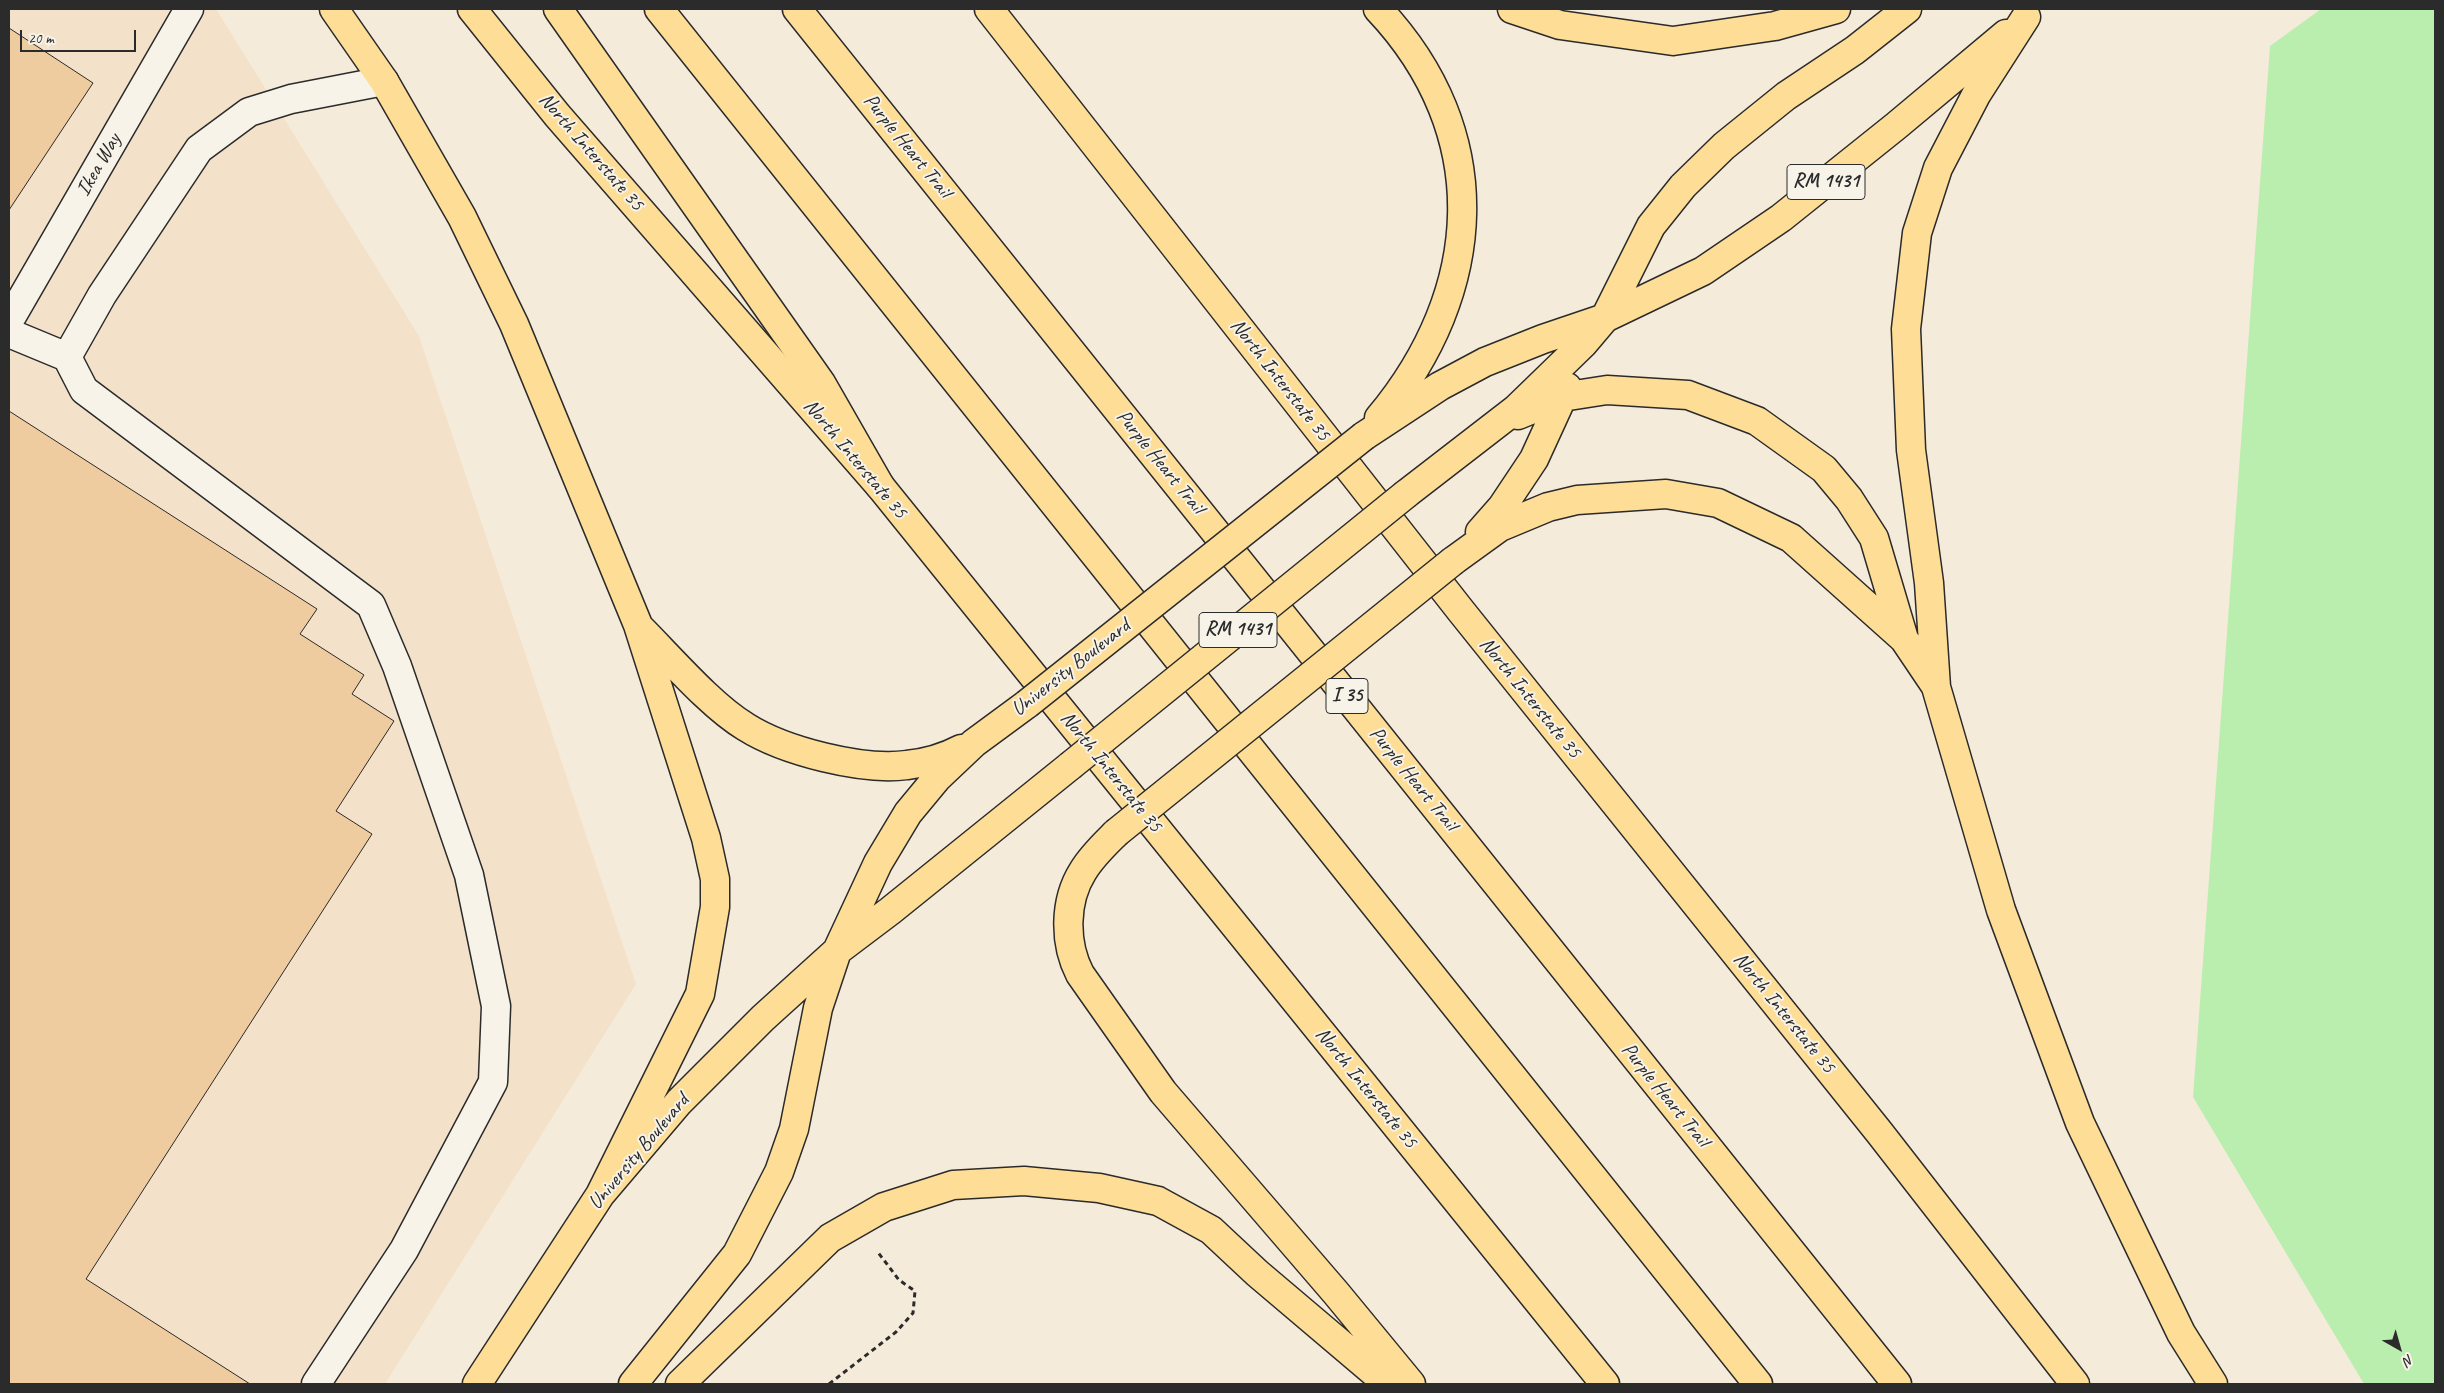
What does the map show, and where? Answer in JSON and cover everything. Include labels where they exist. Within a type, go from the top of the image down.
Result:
[{"type":"main road","points":[[334,9],[384,81],[462,217],[514,324],[638,625],[680,762],[706,838],[715,879],[715,907],[700,994],[600,1195]]},
{"type":"main road","name":"North Interstate 35","points":[[472,9],[564,122],[880,486],[1605,1384]]},
{"type":"main road","points":[[558,9],[820,383],[880,486]]},
{"type":"main road","points":[[659,9],[1758,1384]]},
{"type":"main road","name":"Purple Heart Trail","points":[[797,9],[1897,1384]]},
{"type":"main road","name":"North Interstate 35","points":[[989,9],[1461,611],[1880,1132],[2076,1384]]},
{"type":"main road","points":[[1364,436],[1397,396],[1432,336],[1443,310],[1461,251],[1463,216],[1461,179],[1446,114],[1432,84],[1410,48],[1378,9]]},
{"type":"main road","points":[[1512,9],[1560,25],[1673,40],[1775,26],[1836,9]]},
{"type":"main road","name":"RM 1431","points":[[1484,432],[1522,403],[1583,344],[1605,318],[1651,226],[1682,186],[1724,146],[1786,96],[1855,50],[1907,9]]},
{"type":"main road","points":[[2031,13],[1976,95],[1938,168],[1916,233],[1906,329],[1911,450],[1929,583],[1936,687],[2001,910],[2080,1123],[2181,1333],[2212,1384]]},
{"type":"main road","name":"RM 1431","points":[[1364,436],[1440,386],[1485,362],[1543,339],[1605,318],[1703,272],[1781,218],[1896,126],[2031,13]]},
{"type":"main road","points":[[1457,557],[1502,507],[1527,470],[1538,451],[1562,397],[1605,318]]},
{"type":"main road","points":[[1484,432],[1526,410],[1562,397],[1607,390],[1688,396],[1757,421],[1824,469],[1849,499],[1874,538],[1904,639]]},
{"type":"main road","name":"University Boulevard","points":[[477,1384],[600,1195],[708,1072],[763,1018],[837,951],[898,905],[1484,432]]},
{"type":"main road","name":"University Boulevard","points":[[633,1384],[738,1254],[779,1172],[794,1129],[818,1008],[837,951],[878,863],[908,813],[937,778],[974,743],[1027,704],[1364,436]]},
{"type":"main road","points":[[1411,1384],[1336,1293],[1163,1092],[1080,974],[1073,962],[1068,928],[1072,893],[1082,872],[1116,833],[1457,557],[1500,527],[1548,507],[1577,500],[1666,494],[1718,504],[1791,538],[1904,639],[1936,687]]},
{"type":"main road","points":[[638,625],[723,709],[745,727],[788,747],[874,765],[906,766],[940,759],[974,743]]},
{"type":"main road","points":[[680,1384],[830,1238],[884,1207],[953,1185],[1024,1181],[1099,1188],[1158,1201],[1211,1230],[1271,1285],[1388,1384]]},
{"type":"lane","name":"Ikea Way","points":[[9,321],[189,9]]},
{"type":"lane","points":[[67,357],[102,295],[199,149],[249,112],[291,99],[384,81]]},
{"type":"lane","points":[[9,333],[67,357],[84,390],[371,605],[398,666],[468,875],[496,1006],[493,1082],[404,1250],[316,1384]]},
{"type":"path","points":[[829,1384],[896,1332],[913,1313],[914,1291],[899,1280],[874,1248]]},
{"type":"shaded area","points":[[9,9],[216,9],[419,336],[636,984],[385,1384],[9,1384]]},
{"type":"green space","points":[[2321,9],[2435,9],[2435,1384],[2364,1384],[2193,1097],[2270,46]]},
{"type":"building","points":[[9,28],[93,83],[9,210]]},
{"type":"building","points":[[9,411],[317,609],[300,634],[364,675],[352,694],[394,721],[336,811],[372,834],[86,1279],[250,1384],[9,1384]]}]
